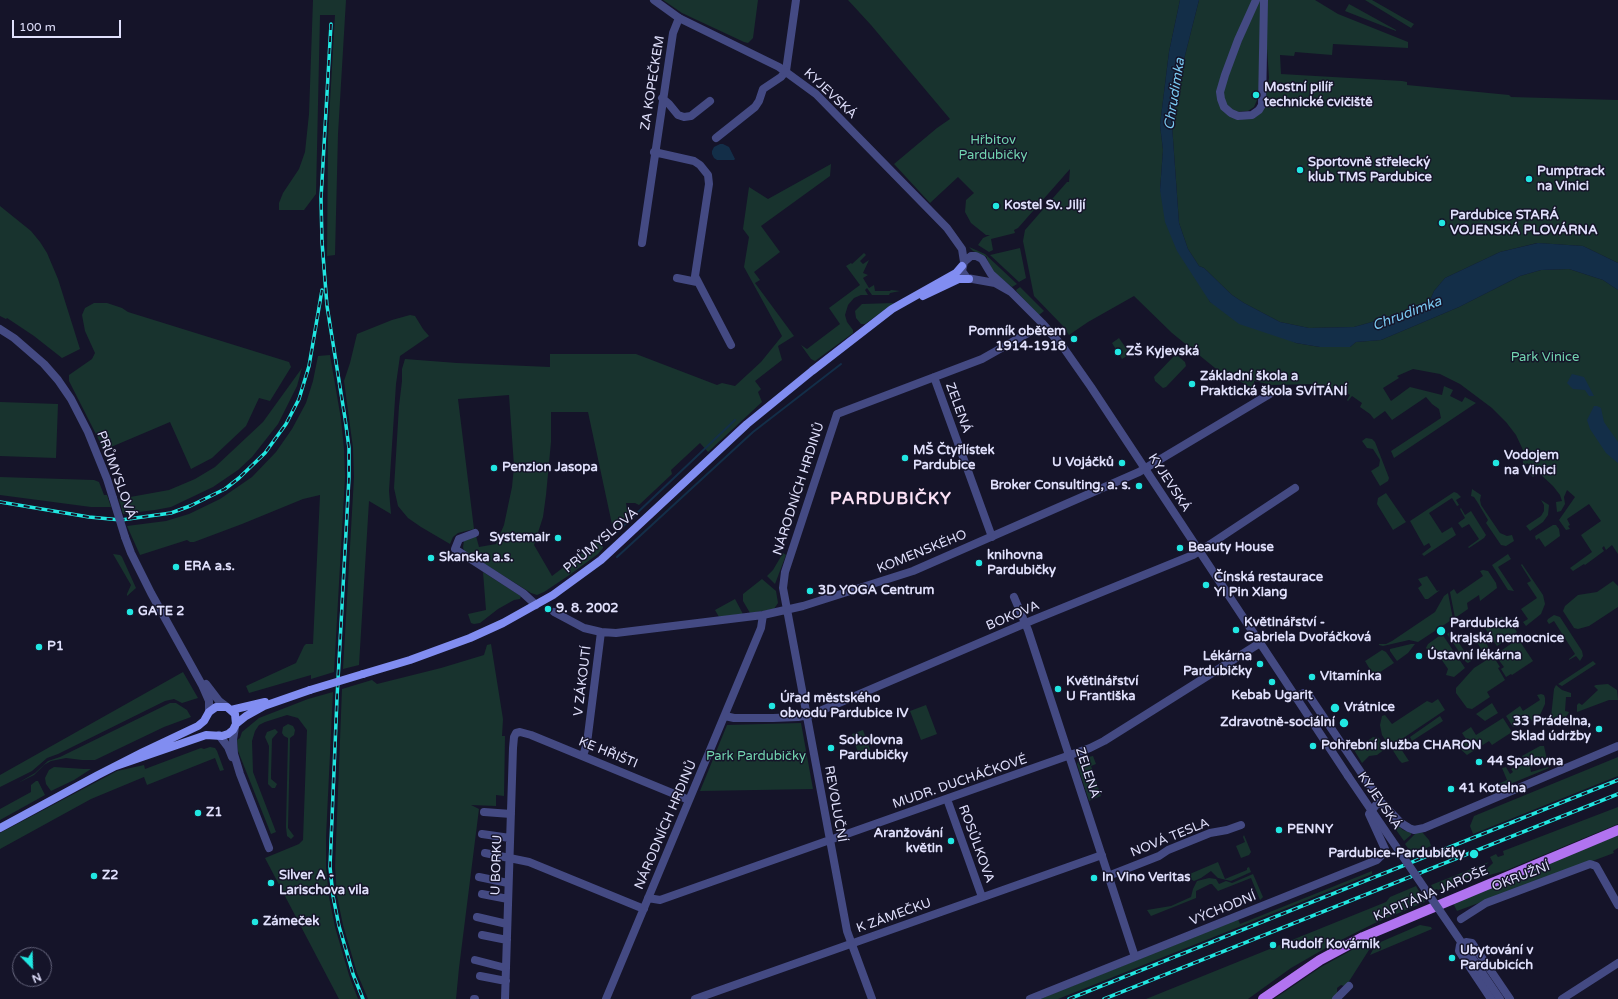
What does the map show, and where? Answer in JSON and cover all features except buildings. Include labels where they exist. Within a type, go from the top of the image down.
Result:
[{"type":"main road","name":"PRŮMYSLOVÁ","points":[[116,766],[206,735],[228,734],[246,716],[264,706],[310,690],[423,656],[470,638],[503,623],[536,605],[566,586],[601,560],[747,424],[812,370],[892,309],[956,273],[963,264]]},
{"type":"main road","name":"PRŮMYSLOVÁ","points":[[861,334],[923,296],[959,279],[972,279]]},
{"type":"main road","name":"PRŮMYSLOVÁ","points":[[0,828],[26,812],[198,726],[204,722],[216,707],[229,708],[310,690]]},
{"type":"main road","name":"PRŮMYSLOVÁ","points":[[229,708],[236,716],[236,726]]},
{"type":"main road","name":"PRŮMYSLOVÁ","points":[[209,714],[207,720],[208,726],[211,731],[217,735]]},
{"type":"main road","name":"KAPITÁNA JAROŠE","points":[[1263,999],[1309,967],[1363,937],[1618,830]]},
{"type":"street","name":"KYJEVSKÁ","points":[[654,0],[678,18],[773,63],[786,71],[824,102],[941,222],[958,237],[972,254],[978,257]]},
{"type":"street","points":[[716,138],[755,107],[760,101],[763,89],[781,77],[786,71],[796,0]]},
{"type":"street","points":[[1256,0],[1238,40],[1220,92],[1224,107],[1231,113],[1238,116],[1252,115],[1259,110],[1262,105],[1264,0]]},
{"type":"street","name":"ZA KOPEČKEM","points":[[642,243],[662,98],[673,33],[678,18]]},
{"type":"street","points":[[662,98],[670,104],[678,115],[684,117],[691,116],[710,101]]},
{"type":"street","points":[[654,152],[697,162],[709,178],[694,276],[731,345]]},
{"type":"street","name":"KYJEVSKÁ","points":[[941,222],[959,244],[964,255],[963,264]]},
{"type":"street","points":[[971,256],[978,257],[985,264],[985,271],[983,275],[972,279],[963,273],[963,264],[971,256]]},
{"type":"street","name":"KYJEVSKÁ","points":[[985,264],[993,276],[1042,323],[1091,387],[1306,715],[1500,999]]},
{"type":"street","points":[[677,278],[697,282]]},
{"type":"street","name":"KYJEVSKÁ","points":[[972,279],[995,283],[1011,292]]},
{"type":"street","name":"PRŮMYSLOVÁ","points":[[0,329],[44,364],[58,380],[71,399],[88,432],[107,479],[131,554],[208,696],[210,705],[209,714]]},
{"type":"street","name":"NÁRODNÍCH HRDINŮ","points":[[788,610],[783,588],[787,564],[837,414],[982,359],[1028,333]]},
{"type":"street","name":"ZELENÁ","points":[[934,377],[992,537]]},
{"type":"street","name":"KOMENSKÉHO","points":[[554,612],[584,628],[601,632],[626,632],[763,615],[788,610],[913,571],[1145,469],[1273,392]]},
{"type":"street","name":"BOKOVA","points":[[725,716],[734,718],[807,716],[1199,552],[1295,488]]},
{"type":"street","points":[[475,533],[463,536],[459,539],[456,549],[523,593],[536,605]]},
{"type":"street","name":"ZELENÁ","points":[[1014,597],[1025,624],[1135,958]]},
{"type":"street","name":"REVOLUČNÍ","points":[[788,610],[847,931],[872,999]]},
{"type":"street","name":"NÁRODNÍCH HRDINŮ","points":[[606,999],[761,628],[763,615]]},
{"type":"street","name":"V ZÁKOUTÍ","points":[[583,756],[587,743],[601,632]]},
{"type":"street","name":"MUDR. DUCHÁČKOVÉ","points":[[648,898],[660,900],[1069,756],[1104,741],[1260,643]]},
{"type":"street","name":"PRŮMYSLOVÁ","points":[[182,648],[213,694],[222,704],[229,708]]},
{"type":"street","name":"KYJEVSKÁ","points":[[1295,697],[1306,694],[1380,802],[1401,823],[1409,828],[1417,830],[1618,746]]},
{"type":"street","points":[[1306,715],[1317,708]]},
{"type":"street","name":"PRŮMYSLOVÁ","points":[[236,726],[233,744],[234,754],[240,774]]},
{"type":"street","name":"KE HŘIŠTI","points":[[516,733],[525,733],[689,800]]},
{"type":"street","name":"U BORKU","points":[[505,999],[513,748],[516,733]]},
{"type":"street","name":"PRŮMYSLOVÁ","points":[[217,735],[228,747],[269,848]]},
{"type":"street","name":"ROSŮLKOVA","points":[[947,799],[982,897]]},
{"type":"street","name":"VÝCHODNÍ","points":[[1030,999],[1377,860],[1384,854],[1384,849],[1369,814],[1380,802]]},
{"type":"street","points":[[484,812],[511,814]]},
{"type":"street","name":"NOVÁ TESLA","points":[[1108,876],[1159,856],[1168,850],[1210,833],[1227,830],[1242,825]]},
{"type":"street","points":[[482,834],[510,838]]},
{"type":"street","points":[[485,853],[529,862],[644,909]]},
{"type":"street","name":"K ZÁMEČKU","points":[[695,999],[1102,855]]},
{"type":"street","name":"OKRUŽNÍ","points":[[1461,919],[1486,903],[1590,864],[1593,864],[1618,905]]},
{"type":"street","points":[[479,877],[508,883]]},
{"type":"street","points":[[482,894],[508,899]]},
{"type":"street","points":[[477,917],[507,924]]},
{"type":"street","points":[[482,935],[507,940]]},
{"type":"street","points":[[1492,999],[1459,951],[1460,945],[1466,942],[1472,943],[1510,999]]},
{"type":"street","points":[[475,960],[506,968]]},
{"type":"street","points":[[1562,999],[1618,963]]},
{"type":"street","points":[[480,976],[506,981]]},
{"type":"street","points":[[1336,999],[1349,986]]},
{"type":"green space","points":[[313,0],[346,0],[338,134],[335,255],[327,256],[328,137],[335,15],[320,15],[316,194],[304,210],[279,210],[279,203],[283,193],[299,169],[305,152],[309,114]]},
{"type":"green space","points":[[663,0],[758,0],[753,38],[748,43],[744,42],[682,13]]},
{"type":"green space","points":[[848,0],[1180,0],[1169,52],[1160,125],[1163,150],[1160,190],[1210,302],[1296,343],[1320,347],[1350,347],[1356,342],[1381,340],[1459,307],[1520,276],[1541,270],[1569,269],[1603,280],[1618,290],[1618,554],[1612,545],[1606,550],[1604,546],[1602,548],[1604,551],[1585,565],[1584,564],[1573,571],[1570,568],[1592,552],[1581,535],[1601,521],[1589,504],[1567,519],[1570,529],[1566,530],[1559,520],[1575,497],[1567,490],[1564,497],[1565,504],[1561,511],[1557,512],[1556,502],[1562,501],[1560,495],[1538,472],[1533,477],[1530,474],[1534,468],[1527,463],[1523,467],[1523,450],[1516,435],[1506,422],[1492,408],[1460,384],[1440,374],[1413,369],[1397,376],[1399,378],[1383,388],[1391,401],[1410,387],[1442,395],[1444,386],[1453,390],[1450,396],[1462,402],[1465,397],[1476,403],[1394,458],[1391,451],[1441,418],[1439,409],[1426,397],[1392,420],[1385,411],[1374,419],[1360,407],[1362,403],[1352,396],[1348,401],[1347,400],[1350,395],[1345,392],[1341,397],[1333,391],[1331,395],[1317,384],[1272,385],[1254,381],[1254,389],[1215,368],[1172,333],[1134,296],[1088,322],[1069,335],[1063,326],[1034,296],[1023,241],[1025,230],[1067,182],[1069,182],[1070,169],[1018,228],[1014,230],[1015,233],[991,239],[993,250],[989,252],[978,245],[983,238],[990,235],[986,235],[971,223],[965,212],[966,200],[974,193],[958,177],[930,203],[894,164],[950,119]]},
{"type":"green space","points":[[1199,0],[1254,0],[1218,95],[1240,120],[1265,102],[1269,78],[1266,34],[1266,0],[1315,0],[1338,14],[1408,42],[1408,48],[1333,44],[1332,55],[1295,52],[1294,56],[1280,55],[1281,74],[1402,81],[1407,82],[1407,85],[1509,95],[1511,97],[1618,100],[1618,263],[1583,246],[1537,243],[1500,252],[1445,278],[1434,291],[1430,300],[1415,310],[1354,327],[1309,328],[1280,322],[1244,303],[1232,295],[1204,268],[1199,266],[1188,249],[1179,223],[1172,125],[1180,75]]},
{"type":"green space","points":[[1259,0],[1261,0],[1259,87],[1257,100],[1254,107],[1248,111],[1236,112],[1229,108],[1224,102],[1224,87]]},
{"type":"green space","points":[[1365,0],[1372,0],[1414,24],[1411,28]]},
{"type":"green space","points":[[1349,4],[1396,30],[1396,31],[1345,11]]},
{"type":"green space","points":[[831,164],[830,176],[761,226],[780,252],[754,272],[760,280],[755,283],[794,336],[778,346],[782,360],[755,381],[761,389],[758,392],[762,402],[708,452],[700,443],[671,470],[672,474],[639,505],[635,503],[626,503],[628,515],[613,529],[588,412],[551,412],[551,442],[546,495],[543,517],[534,545],[552,576],[597,542],[599,545],[603,542],[603,548],[598,554],[568,576],[537,595],[531,593],[464,551],[464,541],[476,536],[479,547],[496,544],[504,525],[512,487],[514,466],[509,395],[458,399],[474,529],[458,533],[453,537],[450,544],[408,518],[398,506],[394,488],[402,369],[405,359],[550,367],[550,354],[636,354],[717,385],[722,383],[735,386],[761,362],[782,336],[744,267],[749,237],[743,229],[749,187],[768,199]]},
{"type":"green space","points":[[0,206],[31,231],[40,242],[47,253],[58,279],[80,349],[62,358],[34,336],[7,318],[6,319],[0,316]]},
{"type":"green space","points":[[969,247],[985,254],[1017,284],[1012,287],[993,272],[987,257],[973,251]]},
{"type":"green space","points":[[1020,248],[1026,278],[1019,282],[990,255]]},
{"type":"green space","points":[[864,253],[866,255],[860,261],[863,264],[869,260],[863,273],[868,275],[863,278],[869,288],[874,285],[875,291],[900,291],[890,293],[889,295],[872,295],[867,288],[865,290],[868,295],[861,295],[854,298],[848,305],[845,315],[847,322],[853,330],[853,333],[815,361],[811,359],[801,345],[807,349],[840,324],[829,308],[860,285],[846,266],[851,263],[852,264]]},
{"type":"green space","points":[[1020,287],[1044,311],[1039,315],[1017,292],[1016,290]]},
{"type":"green space","points":[[94,303],[107,303],[122,308],[128,312],[289,362],[291,367],[270,401],[259,398],[246,426],[212,458],[191,469],[170,422],[104,450],[69,381],[69,375],[92,359],[95,353],[85,331],[82,315],[85,308]]},
{"type":"green space","points":[[894,303],[865,324],[861,324],[856,318],[855,311],[862,304]]},
{"type":"green space","points":[[410,315],[415,316],[429,336],[400,356],[396,384],[389,491],[391,514],[369,501],[359,665],[343,669],[354,477],[353,448],[344,381],[357,334],[392,320]]},
{"type":"green space","points":[[1119,338],[1130,354],[1122,359],[1112,343]]},
{"type":"green space","points":[[330,355],[341,419],[345,477],[334,672],[311,679],[311,675],[249,693],[246,686],[296,663],[304,646],[306,644],[313,644],[320,495],[303,499],[194,542],[187,540],[140,555],[127,526],[166,521],[189,514],[220,499],[252,477],[276,452],[292,429],[306,403],[313,381],[318,356]]},
{"type":"green space","points":[[1174,356],[1178,356],[1185,362],[1186,366],[1166,387],[1163,388],[1155,381],[1154,377]]},
{"type":"green space","points":[[302,368],[297,386],[278,424],[252,457],[238,470],[213,487],[171,507],[123,514],[119,499],[169,490],[195,479],[215,467],[263,422]]},
{"type":"green space","points":[[0,402],[58,404],[56,458],[0,456]]},
{"type":"green space","points":[[1366,438],[1372,439],[1375,442],[1389,478],[1388,481],[1380,486],[1371,471],[1379,466],[1380,460],[1373,449],[1367,448],[1362,441]]},
{"type":"green space","points":[[0,477],[94,480],[99,482],[104,495],[107,495],[111,507],[91,507],[0,495]]},
{"type":"green space","points":[[1472,489],[1481,495],[1481,505],[1500,533],[1507,536],[1512,535],[1514,541],[1506,546],[1501,545],[1486,523],[1488,520],[1478,503],[1474,497],[1471,496]]},
{"type":"green space","points":[[1454,492],[1461,497],[1456,500],[1459,505],[1457,506],[1452,498],[1429,513],[1442,533],[1452,527],[1456,535],[1424,556],[1422,554],[1418,557],[1431,547],[1429,543],[1424,546],[1410,521]]},
{"type":"green space","points":[[1386,493],[1406,522],[1393,530],[1377,504],[1378,498]]},
{"type":"green space","points":[[1541,500],[1549,505],[1548,515],[1543,522],[1530,531],[1526,526],[1541,516],[1544,511],[1544,505]]},
{"type":"green space","points":[[1461,508],[1465,515],[1471,511],[1486,535],[1469,548],[1468,547],[1479,539],[1469,524],[1462,528],[1458,523],[1465,518],[1460,509]]},
{"type":"green space","points":[[1553,525],[1556,525],[1559,529],[1560,536],[1545,547],[1539,538],[1536,540],[1535,536]]},
{"type":"green space","points":[[783,553],[786,555],[775,584],[767,576],[773,570]]},
{"type":"green space","points":[[113,554],[120,555],[122,557],[136,588],[127,596],[131,585]]},
{"type":"green space","points":[[1508,554],[1511,559],[1498,567],[1514,591],[1508,590],[1492,565]]},
{"type":"green space","points":[[1522,564],[1543,595],[1545,604],[1541,614],[1526,626],[1523,622],[1528,619],[1521,609],[1537,598],[1527,583],[1531,581],[1521,565]]},
{"type":"green space","points":[[1480,571],[1488,571],[1496,583],[1497,588],[1480,601],[1479,595],[1467,603],[1468,609],[1455,618],[1450,592],[1454,589],[1457,594],[1483,576]]},
{"type":"green space","points":[[483,572],[521,596],[520,599],[514,600],[498,609],[480,623],[474,624],[471,623],[468,614],[486,610]]},
{"type":"green space","points":[[1427,576],[1437,591],[1440,590],[1428,599],[1425,599],[1418,588],[1422,585],[1418,579]]},
{"type":"green space","points":[[762,579],[776,591],[778,603],[774,609],[750,613],[743,601],[743,594]]},
{"type":"green space","points":[[1613,581],[1618,586],[1618,607],[1589,626],[1578,629],[1574,628],[1563,611],[1565,606],[1578,595],[1597,592]]},
{"type":"green space","points":[[1448,593],[1453,619],[1418,642],[1409,640],[1383,646],[1379,645],[1392,641],[1435,612],[1444,596]]},
{"type":"green space","points":[[735,599],[743,614],[719,617],[715,610]]},
{"type":"green space","points":[[1554,615],[1560,617],[1582,651],[1583,656],[1580,661],[1576,656],[1569,660],[1575,654],[1554,621],[1549,624],[1547,621]]},
{"type":"green space","points":[[1502,617],[1503,619],[1500,621],[1504,628],[1511,623],[1517,632],[1497,646],[1485,628]]},
{"type":"green space","points":[[1482,630],[1488,639],[1485,641],[1489,648],[1483,652],[1473,636]]},
{"type":"green space","points":[[1451,631],[1471,661],[1468,663],[1447,634]]},
{"type":"green space","points":[[1442,634],[1465,668],[1454,677],[1446,675],[1448,669],[1435,650],[1429,651],[1426,648],[1428,644]]},
{"type":"green space","points":[[1519,640],[1533,661],[1512,675],[1511,674],[1506,677],[1501,669],[1504,667],[1495,655],[1515,641]]},
{"type":"green space","points":[[491,644],[503,719],[502,736],[505,736],[504,796],[496,795],[496,806],[471,805],[479,809],[456,999],[368,999],[357,973],[343,925],[337,896],[335,867],[342,689],[372,680],[377,684],[441,668],[484,655],[487,645]]},
{"type":"green space","points":[[1415,644],[1408,653],[1397,661],[1390,651],[1390,649]]},
{"type":"green space","points":[[1382,650],[1386,652],[1394,663],[1374,676],[1365,661]]},
{"type":"green space","points":[[1493,656],[1500,667],[1498,668],[1505,680],[1487,692],[1490,697],[1472,709],[1467,708],[1456,693],[1456,688],[1474,668]]},
{"type":"green space","points":[[1593,661],[1596,664],[1562,686],[1558,684]]},
{"type":"green space","points":[[183,672],[198,698],[182,703],[174,699],[165,701],[47,758],[32,771],[0,787],[0,775]]},
{"type":"green space","points":[[1608,684],[1617,690],[1618,700],[1609,700],[1577,712],[1577,705],[1579,703],[1582,705],[1598,690],[1594,686]]},
{"type":"green space","points":[[1556,685],[1562,690],[1571,693],[1571,697],[1566,697],[1565,711],[1569,712],[1568,714],[1565,718],[1554,721],[1551,717],[1554,689]]},
{"type":"green space","points":[[333,692],[326,867],[329,897],[335,927],[349,975],[358,999],[339,999],[265,858],[299,844],[303,840],[307,730],[298,718],[287,715],[259,725],[255,731],[252,741],[253,772],[276,832],[271,834],[238,751],[237,740],[240,738],[242,732],[259,718],[308,699]]},
{"type":"green space","points":[[1537,695],[1544,695],[1545,698],[1545,704],[1540,715],[1542,721],[1535,719],[1532,721],[1529,717],[1513,727],[1506,716],[1520,706],[1523,711],[1540,700]]},
{"type":"green space","points":[[1438,699],[1445,710],[1390,747],[1382,735],[1380,725],[1382,716],[1385,715],[1392,724],[1427,701],[1432,703]]},
{"type":"green space","points":[[170,703],[176,703],[187,710],[191,717],[164,727],[95,760],[66,758],[51,761],[44,765],[34,775],[18,783],[35,773],[48,761],[60,757]]},
{"type":"green space","points":[[1492,703],[1498,713],[1485,721],[1476,714]]},
{"type":"green space","points":[[926,705],[937,734],[921,740],[910,711]]},
{"type":"green space","points":[[1440,716],[1443,721],[1412,741],[1410,737]]},
{"type":"green space","points":[[1503,718],[1512,732],[1492,745],[1489,741],[1467,755],[1457,746],[1466,739],[1462,733],[1471,727],[1476,735]]},
{"type":"green space","name":"Park Pardubičky","points":[[801,723],[813,789],[700,791],[727,725]]},
{"type":"green space","points":[[288,724],[293,726],[295,730],[294,735],[290,738],[288,828],[294,836],[291,839],[287,836],[286,827],[288,738],[282,733],[283,727]]},
{"type":"green space","points":[[275,729],[278,732],[272,739],[271,779],[277,784],[275,788],[272,788],[268,784],[269,746],[265,737],[267,732]]},
{"type":"green space","points":[[863,730],[871,752],[859,756],[852,734]]},
{"type":"green space","points":[[1373,737],[1379,738],[1385,749],[1377,755],[1369,756],[1362,763],[1354,750]]},
{"type":"green space","points":[[1408,738],[1411,742],[1401,749],[1409,761],[1402,763],[1392,749]]},
{"type":"green space","points":[[1540,746],[1544,746],[1547,760],[1530,767],[1531,772],[1549,768],[1498,789],[1496,785],[1507,780],[1502,768],[1506,767],[1510,774],[1513,772],[1511,769],[1525,761],[1522,756]]},
{"type":"green space","points":[[210,747],[215,748],[217,751],[224,770],[220,771],[215,758],[147,785],[144,777],[91,799],[0,849],[0,833],[117,771],[144,765],[145,769],[201,748],[204,749]]},
{"type":"green space","points":[[1093,756],[1096,764],[1091,766],[1101,796],[1089,801],[1077,764],[1079,759]]},
{"type":"green space","points":[[1618,757],[1618,776],[1473,834],[1470,826],[1474,816]]},
{"type":"green space","points":[[54,767],[91,769],[74,780],[51,791],[46,784],[45,778],[49,770]]},
{"type":"green space","points":[[38,781],[45,795],[0,820],[0,809],[31,792],[31,785]]},
{"type":"green space","points":[[1618,807],[1618,824],[1507,870],[1476,879],[1493,863],[1490,857],[1496,854],[1498,857],[1504,855],[1503,851]]},
{"type":"green space","points":[[1384,813],[1403,830],[1411,833],[1411,835],[1404,841]]},
{"type":"green space","points":[[1422,832],[1429,840],[1431,846],[1412,854],[1405,844],[1416,833]]},
{"type":"green space","points":[[1244,835],[1251,852],[1249,855],[1241,858],[1236,846],[1245,842],[1243,837]]},
{"type":"green space","points":[[1618,835],[1618,848],[1613,851],[1614,853],[1457,911],[1453,903]]},
{"type":"green space","points":[[1218,862],[1225,879],[1247,870],[1249,867],[1251,872],[1231,881],[1218,878],[1211,871],[1194,881],[1185,876]]},
{"type":"green space","points":[[1489,862],[1474,875],[1438,890],[1434,890],[1431,885]]},
{"type":"green space","points":[[1372,871],[1372,874],[1058,999],[1040,999],[1238,919],[1240,924]]},
{"type":"green space","points":[[1253,874],[1263,897],[1260,900],[1251,878],[1218,891],[1212,884],[1210,884],[1196,891],[1196,898],[1151,916],[1147,910],[1171,906],[1191,897],[1197,881],[1209,878],[1216,879],[1219,884],[1226,881],[1232,883]]},
{"type":"green space","points":[[1416,886],[1425,902],[1375,923],[1331,945],[1291,968],[1248,999],[1146,999],[1386,902],[1390,897]]},
{"type":"green space","points":[[1420,925],[1431,927],[1432,929],[1370,955],[1376,944]]},
{"type":"green space","points":[[1373,940],[1374,942],[1348,983],[1337,988],[1337,995],[1333,999],[1274,999],[1321,967]]},
{"type":"water","name":"Chrudimka","points":[[1180,0],[1199,0],[1180,75],[1172,125],[1179,223],[1188,249],[1199,266],[1204,268],[1232,295],[1244,303],[1280,322],[1309,328],[1354,327],[1415,310],[1430,300],[1434,291],[1445,278],[1500,252],[1538,243],[1583,246],[1618,263],[1618,290],[1603,280],[1569,269],[1541,270],[1520,276],[1459,307],[1381,340],[1356,342],[1350,347],[1320,347],[1296,343],[1239,324],[1210,302],[1177,251],[1165,222],[1160,190],[1163,150],[1160,125],[1169,52]]},
{"type":"water","points":[[720,144],[729,147],[735,159],[734,160],[717,160],[714,158],[712,151],[714,147]]},
{"type":"water","points":[[1572,374],[1584,377],[1594,396],[1589,396],[1585,390],[1573,389],[1567,383]]},
{"type":"water","points":[[1594,406],[1601,408],[1604,422],[1618,442],[1618,463],[1606,453],[1590,429],[1587,420]]},
{"type":"waterway","points":[[617,557],[753,432],[841,364]]},
{"type":"waterway","points":[[617,532],[735,420]]},
{"type":"railway","points":[[331,24],[321,198],[322,242],[327,306],[349,448],[349,477],[337,698],[330,867],[333,896],[339,926],[353,974],[363,999]]},
{"type":"railway","points":[[0,502],[89,517],[121,520],[171,513],[190,506],[225,489],[265,453],[286,424],[299,399],[309,366],[322,290]]},
{"type":"railway","points":[[1069,999],[1618,780]]},
{"type":"railway","points":[[1104,999],[1618,794]]},
{"type":"place","name":"Mostní pilíř technické cvičiště","points":[[1256,95]]},
{"type":"place","name":"Sportovně střelecký klub TMS Pardubice","points":[[1300,170]]},
{"type":"place","name":"Pumptrack na Vinici","points":[[1529,179]]},
{"type":"place","name":"Kostel Sv. Jiljí","points":[[996,206]]},
{"type":"place","name":"Pardubice STARÁ VOJENSKÁ PLOVÁRNA","points":[[1442,223]]},
{"type":"place","name":"Pomník obětem 1914-1918","points":[[1074,339]]},
{"type":"place","name":"ZŠ Kyjevská","points":[[1118,352]]},
{"type":"place","name":"Základní škola a Praktická škola SVÍTÁNÍ","points":[[1192,384]]},
{"type":"place","name":"MŠ Čtyřlístek Pardubice","points":[[905,458]]},
{"type":"place","name":"U Vojáčků","points":[[1122,463]]},
{"type":"place","name":"Vodojem na Vinici","points":[[1496,463]]},
{"type":"place","name":"Penzion Jasopa","points":[[494,468]]},
{"type":"place","name":"Broker Consulting, a. s.","points":[[1139,486]]},
{"type":"place","name":"Systemair","points":[[558,538]]},
{"type":"place","name":"Beauty House","points":[[1180,548]]},
{"type":"place","name":"Skanska a.s.","points":[[431,558]]},
{"type":"place","name":"knihovna Pardubičky","points":[[979,563]]},
{"type":"place","name":"ERA a.s.","points":[[176,567]]},
{"type":"place","name":"Čínská restaurace Yi Pin Xiang","points":[[1206,585]]},
{"type":"place","name":"3D YOGA Centrum","points":[[810,591]]},
{"type":"place","name":"9. 8. 2002","points":[[548,609]]},
{"type":"place","name":"GATE 2","points":[[130,612]]},
{"type":"place","name":"Květinářství - Gabriela Dvořáčková","points":[[1236,630]]},
{"type":"place","name":"Pardubická krajská nemocnice","points":[[1441,631]]},
{"type":"place","name":"P1","points":[[39,647]]},
{"type":"place","name":"Ústavní lékárna","points":[[1419,656]]},
{"type":"place","name":"Lékárna Pardubičky","points":[[1260,664]]},
{"type":"place","name":"Vitamínka","points":[[1312,677]]},
{"type":"place","name":"Kebab Ugarit","points":[[1272,682]]},
{"type":"place","name":"Květinářství U Františka","points":[[1058,689]]},
{"type":"place","name":"Úřad městského obvodu Pardubice IV","points":[[772,706]]},
{"type":"place","name":"Vrátnice","points":[[1335,708]]},
{"type":"place","name":"Zdravotně-sociální","points":[[1344,723]]},
{"type":"place","name":"33 Prádelna, Sklad údržby","points":[[1599,729]]},
{"type":"place","name":"Pohřební služba CHARON","points":[[1313,746]]},
{"type":"place","name":"Sokolovna Pardubičky","points":[[831,748]]},
{"type":"place","name":"44 Spalovna","points":[[1479,762]]},
{"type":"place","name":"41 Kotelna","points":[[1451,789]]},
{"type":"place","name":"Z1","points":[[198,813]]},
{"type":"place","name":"PENNY","points":[[1279,830]]},
{"type":"place","name":"Aranžování květin","points":[[951,841]]},
{"type":"place","name":"Pardubice-Pardubičky","points":[[1474,854]]},
{"type":"place","name":"Z2","points":[[94,876]]},
{"type":"place","name":"In Vino Veritas","points":[[1094,878]]},
{"type":"place","name":"Silver A - Larischova vila","points":[[271,883]]},
{"type":"place","name":"Zámeček","points":[[255,922]]},
{"type":"place","name":"Rudolf Kovárnik","points":[[1273,945]]},
{"type":"place","name":"Ubytování v Pardubicích","points":[[1452,958]]},
{"type":"district","name":"PARDUBIČKY","points":[[891,500]]},
{"type":"park label","name":"Hřbitov Pardubičky","points":[[993,148]]},
{"type":"park label","name":"Park Vinice","points":[[1545,358]]}]
